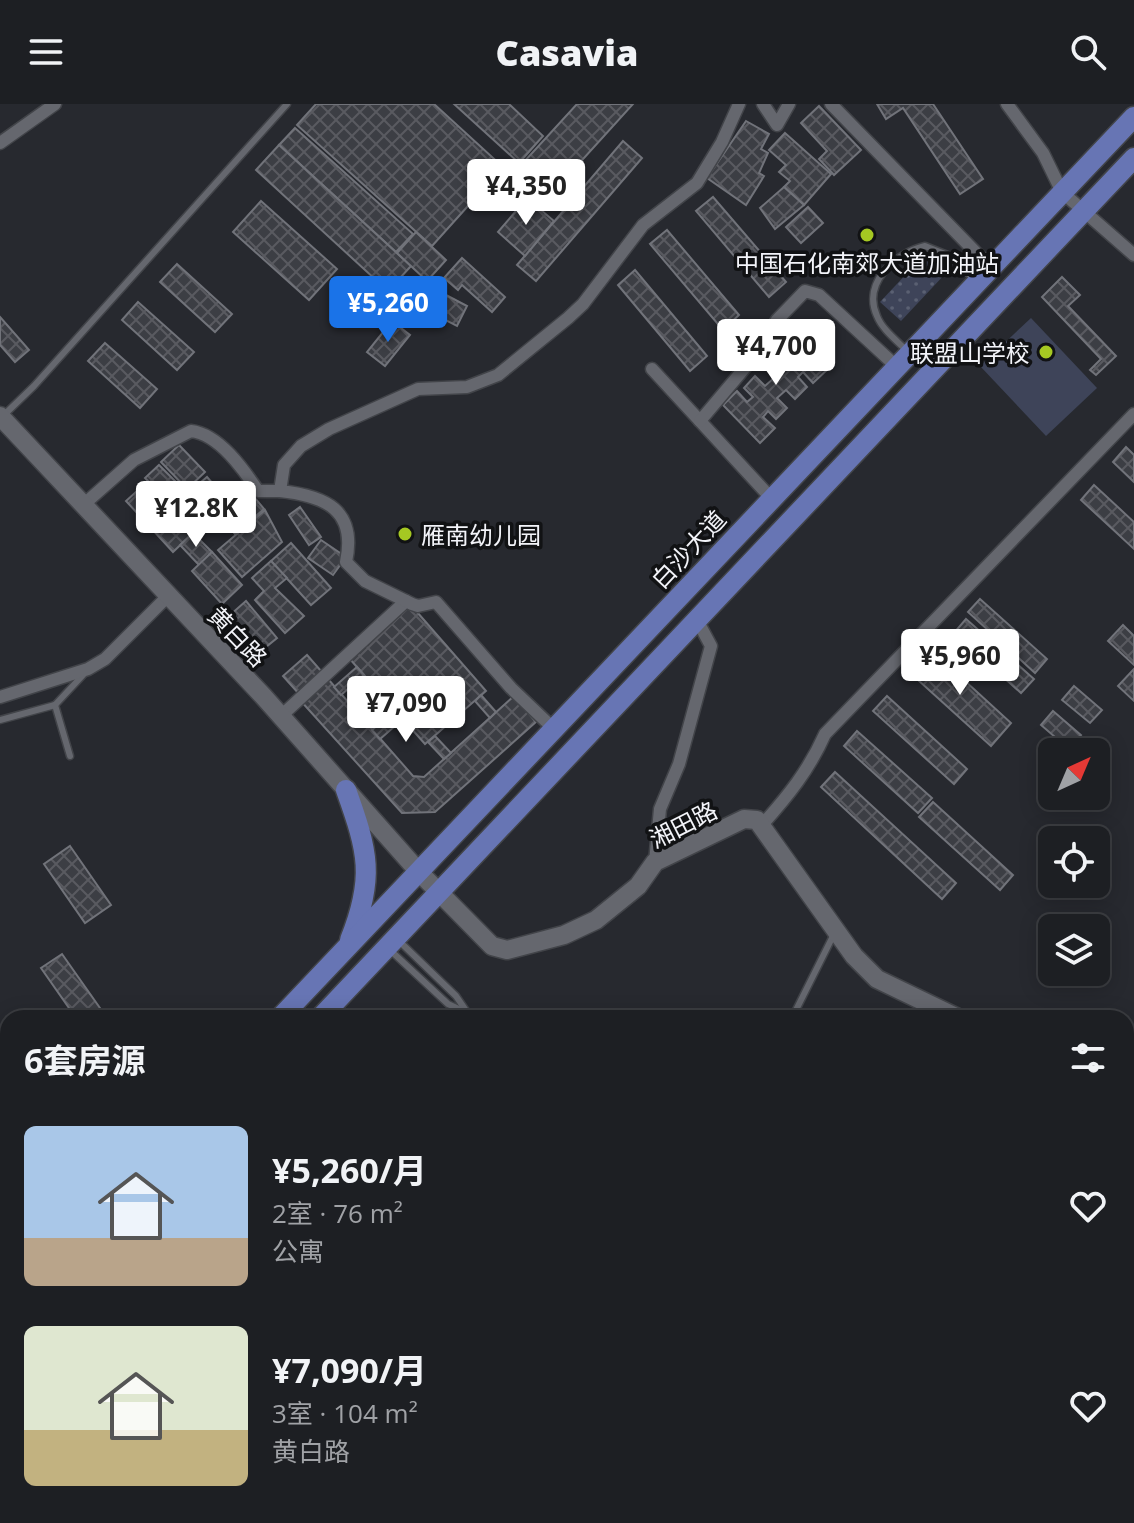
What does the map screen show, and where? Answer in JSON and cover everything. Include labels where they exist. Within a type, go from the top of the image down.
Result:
[{"type":"main road","name":"白沙大道","points":[[288,1010],[1134,117]]},
{"type":"main road","points":[[327,1010],[1134,158]]},
{"type":"main road","points":[[346,790],[366,847],[366,888],[346,948]]},
{"type":"street","points":[[0,143],[55,104]]},
{"type":"street","points":[[280,491],[284,465],[301,446],[329,429],[418,389],[467,387],[498,375],[568,318],[583,304],[643,225],[697,183],[722,142],[739,104]]},
{"type":"street","points":[[763,104],[777,125],[789,104]]},
{"type":"street","points":[[831,104],[984,275]]},
{"type":"street","points":[[1007,104],[1043,153],[1062,192],[1134,255]]},
{"type":"street","points":[[700,421],[754,357],[777,320],[805,291],[819,295],[903,360]]},
{"type":"street","points":[[652,369],[772,499]]},
{"type":"street","points":[[941,1010],[877,979],[836,931],[762,825],[792,792],[814,760],[825,734],[1134,414]]},
{"type":"street","name":"黄白路","points":[[1,417],[281,716],[438,892]]},
{"type":"street","points":[[82,506],[134,460],[191,431],[207,436],[243,468],[258,491],[308,494],[331,505],[351,534],[346,562],[351,570],[365,581],[418,606],[431,600],[438,603],[511,688],[554,729]]},
{"type":"street","points":[[0,697],[88,669],[105,659],[167,597]]},
{"type":"street","points":[[281,716],[406,601]]},
{"type":"street","points":[[655,862],[660,809],[679,764],[711,646],[696,618]]},
{"type":"street","name":"湘田路","points":[[438,892],[492,946],[507,950],[564,935],[596,920],[638,886],[655,862],[744,819],[757,820],[762,825]]},
{"type":"lane","points":[[1,417],[34,386],[287,104]]},
{"type":"lane","points":[[903,360],[873,307],[875,285],[891,263],[913,249],[925,246],[939,249],[984,275]]},
{"type":"lane","points":[[0,720],[55,705],[88,669]]},
{"type":"lane","points":[[55,705],[70,756]]},
{"type":"lane","points":[[796,1010],[836,931]]},
{"type":"lane","points":[[391,942],[448,1004],[459,1010]]},
{"type":"lane","points":[[391,942],[456,996],[465,1010]]},
{"type":"shaded area","points":[[925,254],[946,273],[901,321],[880,302]]},
{"type":"shaded area","points":[[1031,318],[1097,388],[1046,436],[980,366]]},
{"type":"building","points":[[316,104],[434,104],[503,167],[432,246],[297,125]]},
{"type":"building","points":[[454,104],[509,104],[543,136],[519,163]]},
{"type":"building","points":[[577,104],[633,104],[554,191],[523,163]]},
{"type":"building","points":[[877,104],[933,104],[983,179],[960,194],[903,108],[886,119]]},
{"type":"building","points":[[819,106],[861,150],[834,175],[819,159],[827,151],[801,123]]},
{"type":"building","points":[[746,121],[769,134],[761,149],[768,153],[759,173],[764,176],[746,205],[707,178]]},
{"type":"building","points":[[295,128],[413,234],[396,252],[279,145]]},
{"type":"building","points":[[785,133],[831,174],[804,205],[784,187],[790,181],[779,172],[786,165],[769,150]]},
{"type":"building","points":[[623,141],[642,158],[536,281],[517,265]]},
{"type":"building","points":[[279,145],[411,266],[388,291],[256,170]]},
{"type":"building","points":[[784,187],[804,205],[775,229],[760,208]]},
{"type":"building","points":[[713,197],[786,282],[769,297],[696,211]]},
{"type":"building","points":[[527,198],[554,221],[525,256],[498,232]]},
{"type":"building","points":[[261,201],[337,269],[309,300],[233,232]]},
{"type":"building","points":[[808,207],[823,223],[801,243],[786,227]]},
{"type":"building","points":[[667,230],[739,315],[723,330],[650,244]]},
{"type":"building","points":[[416,232],[446,260],[427,281],[397,253]]},
{"type":"building","points":[[462,258],[505,297],[492,312],[462,285],[458,290],[444,278]]},
{"type":"building","points":[[177,264],[232,314],[215,332],[160,282]]},
{"type":"building","points":[[635,270],[707,356],[690,371],[618,285]]},
{"type":"building","points":[[1062,277],[1080,295],[1068,306],[1116,356],[1096,375],[1090,370],[1101,359],[1042,297]]},
{"type":"building","points":[[425,284],[467,306],[457,326],[414,304]]},
{"type":"building","points":[[138,302],[194,352],[177,370],[122,320]]},
{"type":"building","points":[[0,317],[29,350],[15,362],[0,345]]},
{"type":"building","points":[[392,321],[410,335],[385,366],[367,352]]},
{"type":"building","points":[[793,332],[829,368],[813,383],[803,372],[798,377],[807,387],[795,399],[786,390],[777,398],[787,408],[776,419],[768,411],[763,417],[775,428],[760,443],[723,405],[737,391],[747,402],[753,397],[744,388],[755,376],[765,386],[774,378],[763,366],[775,355],[783,363],[787,359],[776,348]]},
{"type":"building","points":[[105,343],[157,389],[140,408],[88,361]]},
{"type":"building","points":[[179,445],[205,472],[187,489],[161,462]]},
{"type":"building","points":[[1126,447],[1134,455],[1134,482],[1113,462]]},
{"type":"building","points":[[159,465],[185,491],[172,505],[145,478]]},
{"type":"building","points":[[207,477],[232,506],[211,524],[186,495]]},
{"type":"building","points":[[147,482],[171,509],[151,528],[126,501]]},
{"type":"building","points":[[1094,485],[1134,522],[1134,549],[1081,500]]},
{"type":"building","points":[[254,497],[264,509],[235,534],[225,522]]},
{"type":"building","points":[[300,507],[321,537],[309,545],[289,515]]},
{"type":"building","points":[[171,509],[193,533],[173,552],[151,528]]},
{"type":"building","points":[[265,510],[282,542],[242,577],[218,550]]},
{"type":"building","points":[[193,533],[212,552],[199,565],[180,545]]},
{"type":"building","points":[[321,540],[346,557],[333,575],[308,558]]},
{"type":"building","points":[[291,543],[331,588],[311,605],[271,561]]},
{"type":"building","points":[[212,552],[242,585],[222,604],[192,571]]},
{"type":"building","points":[[271,561],[287,578],[275,588],[304,616],[285,633],[255,600],[264,591],[252,578]]},
{"type":"building","points":[[980,599],[1047,659],[1035,673],[968,612]]},
{"type":"building","points":[[246,601],[277,638],[261,651],[230,615]]},
{"type":"building","points":[[410,604],[486,691],[425,744],[349,658]]},
{"type":"building","points":[[966,619],[1034,679],[1021,693],[954,633]]},
{"type":"building","points":[[1123,625],[1134,636],[1134,665],[1108,641]]},
{"type":"building","points":[[929,648],[1011,723],[991,746],[908,671]]},
{"type":"building","points":[[307,655],[413,776],[424,777],[514,696],[536,722],[435,812],[402,813],[300,700],[300,695],[283,676]]},
{"type":"building","points":[[357,667],[364,675],[341,695],[334,687]]},
{"type":"building","points":[[1134,669],[1134,701],[1118,686]]},
{"type":"building","points":[[1074,686],[1102,710],[1090,723],[1062,700]]},
{"type":"building","points":[[481,695],[496,712],[490,718],[475,701]]},
{"type":"building","points":[[887,696],[967,769],[954,784],[873,711]]},
{"type":"building","points":[[395,710],[403,719],[380,739],[372,730]]},
{"type":"building","points":[[1053,711],[1081,735],[1078,738],[1056,738],[1041,725]]},
{"type":"building","points":[[857,731],[932,798],[918,813],[844,746]]},
{"type":"building","points":[[435,736],[451,753],[444,759],[428,742]]},
{"type":"building","points":[[835,772],[956,883],[942,899],[821,787]]},
{"type":"building","points":[[933,802],[1013,875],[1000,890],[919,817]]},
{"type":"building","points":[[70,846],[111,905],[85,923],[44,864]]},
{"type":"building","points":[[62,954],[101,1010],[70,1010],[41,968]]},
{"type":"place","name":"中国石化南郊大道加油站","points":[[867,235]]},
{"type":"place","name":"联盟山学校","points":[[1046,352]]},
{"type":"place","name":"雁南幼儿园","points":[[405,534]]}]
